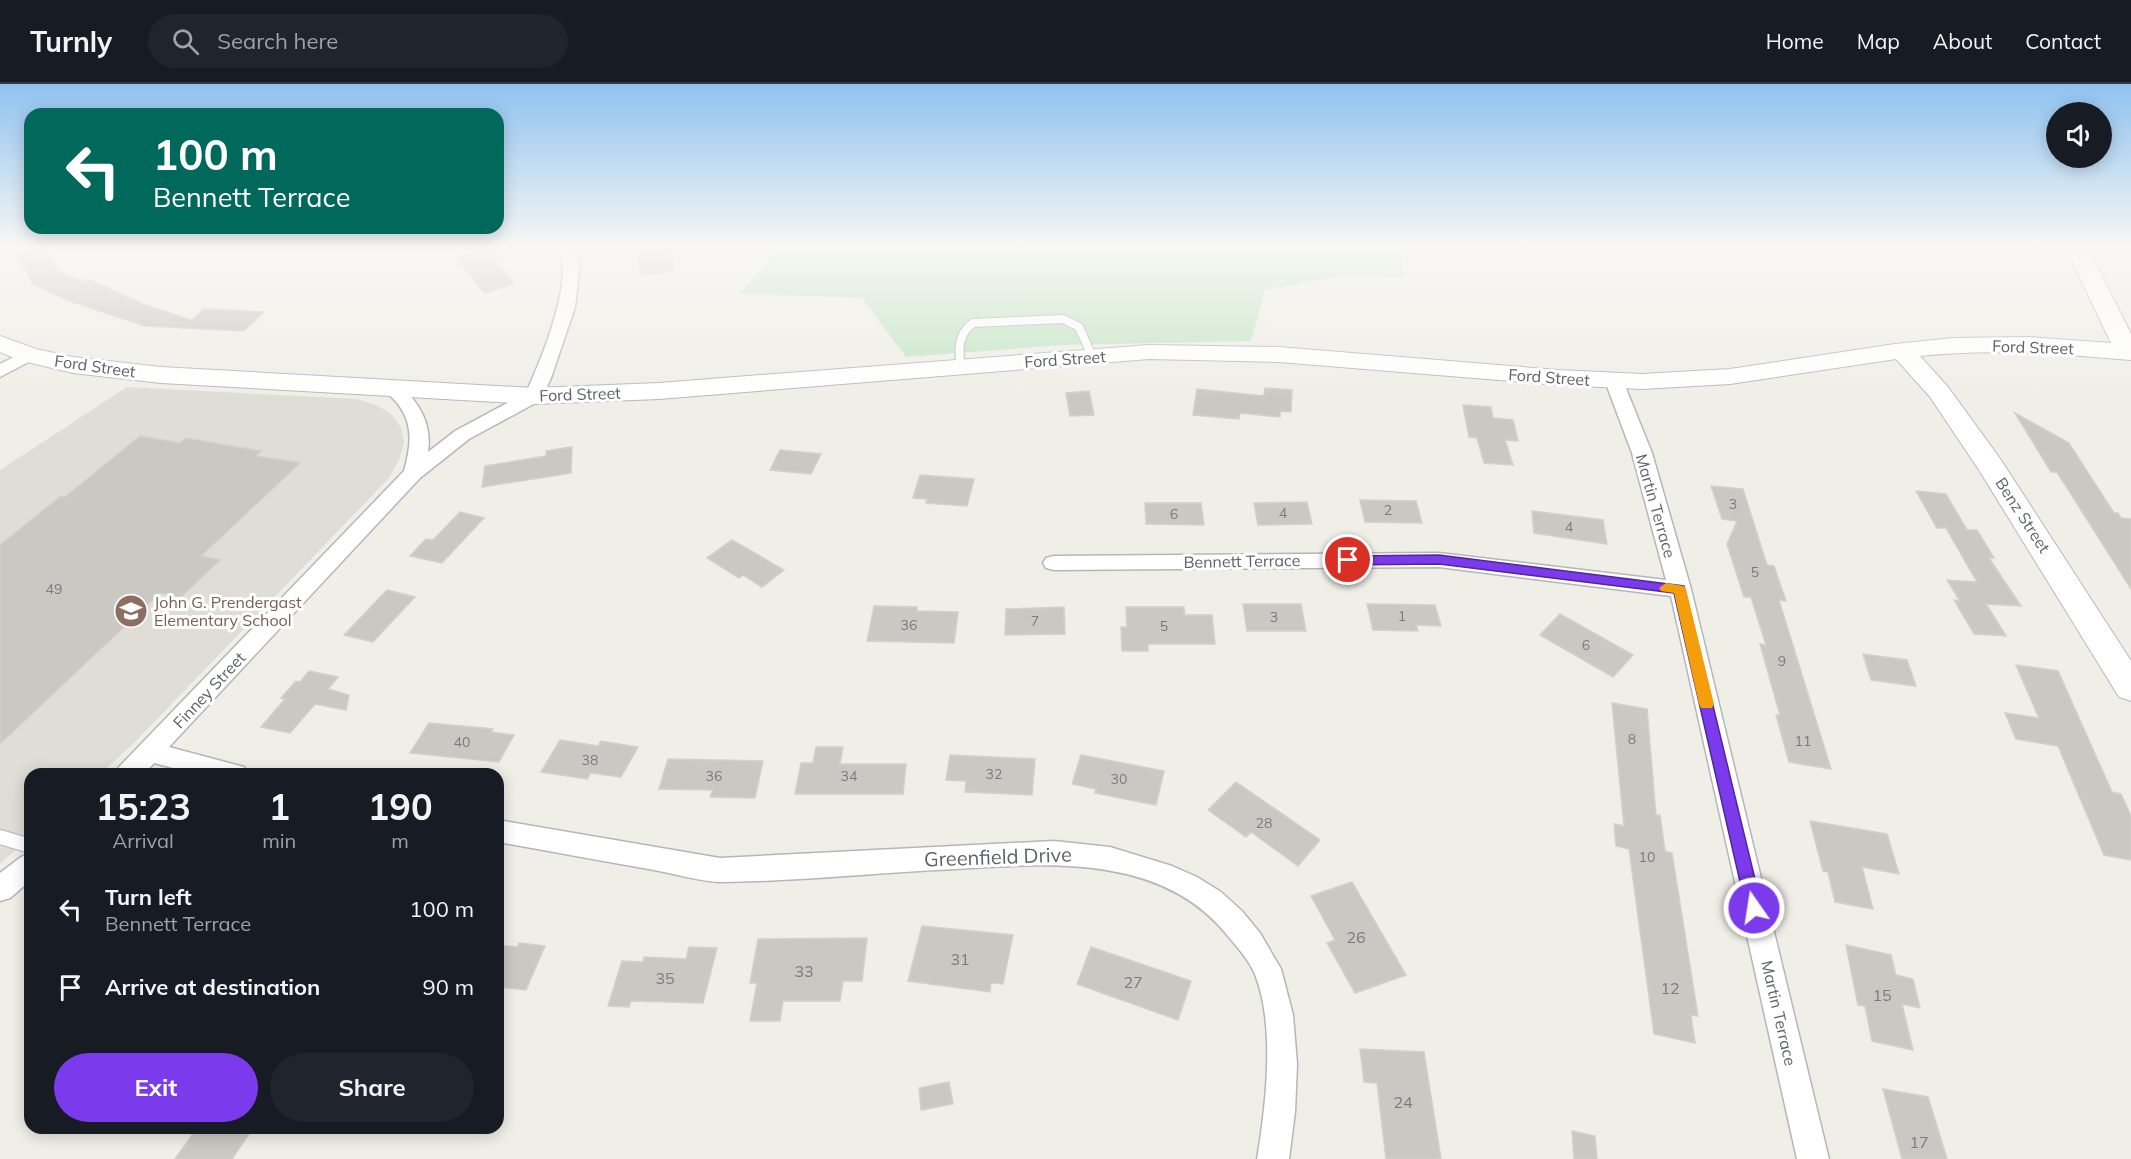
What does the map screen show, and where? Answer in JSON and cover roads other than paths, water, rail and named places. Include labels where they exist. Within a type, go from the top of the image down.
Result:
[{"type":"street","points":[[534,396],[567,306],[568,296]]},
{"type":"street","points":[[2101,296],[2129,353]]},
{"type":"street","name":"Ford Street","points":[[0,343],[28,355],[73,365],[161,375],[534,396],[659,391],[1092,356],[1198,351],[1266,354],[1614,381],[1664,381],[1725,376],[1902,351],[1993,345],[2043,346],[2129,353]]},
{"type":"street","name":"Benz Street","points":[[1902,351],[1939,392],[1992,466],[2131,688]]},
{"type":"street","points":[[0,372],[28,355]]},
{"type":"street","name":"Martin Terrace","points":[[1614,381],[1642,453],[1680,589],[1813,1159]]},
{"type":"street","name":"Finney Street","points":[[394,389],[408,401],[420,432],[420,450],[413,472]]},
{"type":"street","name":"Finney Street","points":[[134,768],[413,472],[462,435],[534,396]]},
{"type":"street","name":"Bennett Terrace","points":[[1054,563],[1439,560],[1680,589]]},
{"type":"street","points":[[151,752],[212,768]]},
{"type":"street","name":"Greenfield Drive","points":[[504,832],[720,870],[1054,852],[1095,855],[1157,870],[1220,908],[1244,934],[1267,968],[1281,1040],[1281,1113],[1273,1159]]},
{"type":"street","points":[[0,889],[24,870]]},
{"type":"lane","points":[[961,367],[959,352],[961,335],[965,327],[973,323],[1063,319],[1078,327],[1092,356]]},
{"type":"lane","points":[[0,837],[24,844]]},
{"type":"place","name":"John G. Prendergast Elementary School","points":[[131,611]]}]
